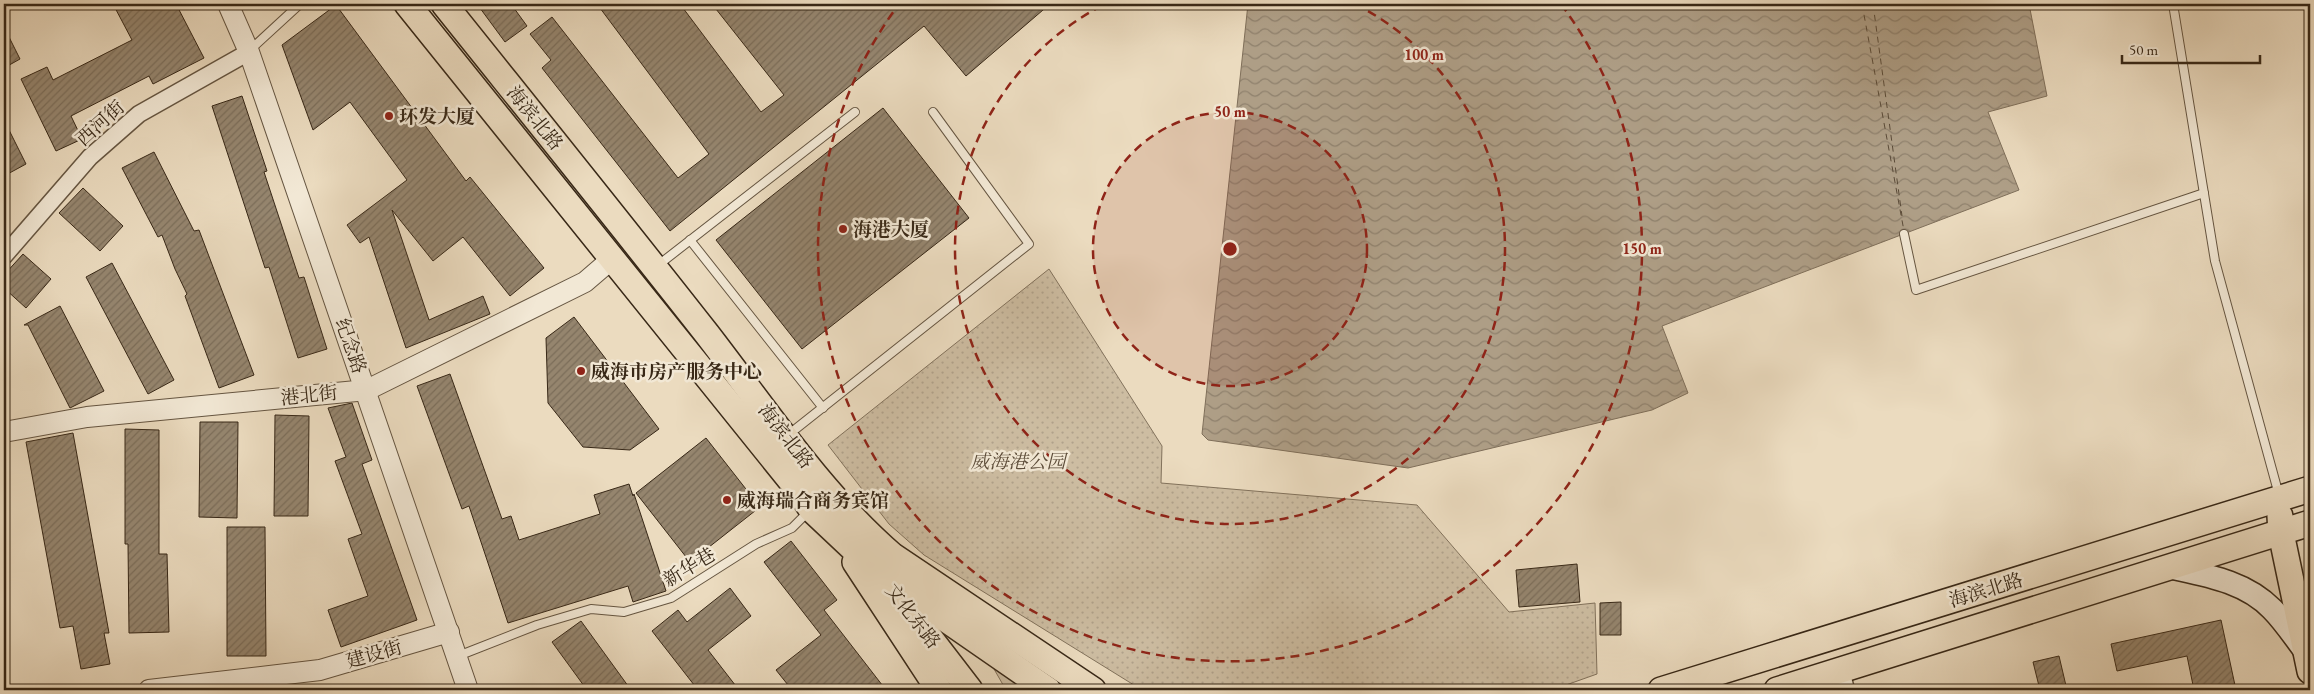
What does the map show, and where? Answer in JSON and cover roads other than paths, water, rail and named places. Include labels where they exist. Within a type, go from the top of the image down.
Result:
[{"type":"main road","name":"海滨北路","points":[[407,4],[613,258],[800,492],[811,509],[879,573],[1048,690]]},
{"type":"main road","name":"海滨北路","points":[[444,4],[655,268],[786,436],[869,535],[893,556],[1093,690]]},
{"type":"main road","points":[[828,488],[836,532],[939,690]]},
{"type":"main road","name":"海滨北路","points":[[1661,690],[2280,499],[2310,488]]},
{"type":"main road","points":[[2280,499],[2296,528],[2310,592]]},
{"type":"main road","name":"海滨北路","points":[[1778,690],[1844,680],[2169,567],[2296,528]]},
{"type":"main road","points":[[2296,528],[2308,662]]},
{"type":"main road","name":"文化东路","points":[[869,535],[879,573],[970,690]]},
{"type":"main road","points":[[2169,567],[2219,578],[2244,589],[2272,608],[2308,662]]},
{"type":"street","name":"纪念路","points":[[228,4],[249,52],[468,690]]},
{"type":"street","name":"西河街","points":[[4,256],[90,157],[139,114],[249,52]]},
{"type":"street","name":"港北街","points":[[4,432],[87,417],[366,390],[585,282],[613,258]]},
{"type":"street","name":"建设街","points":[[149,690],[320,670],[449,632]]},
{"type":"lane","points":[[249,52],[300,4]]},
{"type":"lane","points":[[2173,4],[2215,261],[2280,499]]},
{"type":"lane","points":[[655,268],[855,112]]},
{"type":"lane","points":[[786,436],[1030,244],[933,112]]},
{"type":"lane","points":[[1904,234],[1916,290],[2204,193]]},
{"type":"lane","points":[[690,240],[823,408]]},
{"type":"lane","name":"新华巷","points":[[458,657],[537,625],[591,609],[624,612],[671,598],[756,544],[792,528],[811,509]]},
{"type":"water","points":[[1248,4],[2029,4],[2047,96],[1988,112],[2019,190],[1662,326],[1688,393],[1652,410],[1408,468],[1208,440],[1202,434]]},
{"type":"place","name":"环发大厦","points":[[389,116]]},
{"type":"place","name":"海港大厦","points":[[843,229]]},
{"type":"place","name":"威海市房产服务中心","points":[[581,371]]},
{"type":"place","name":"威海瑞合商务宾馆","points":[[727,500]]},
{"type":"park label","name":"威海港公园","points":[[1018,461]]}]
